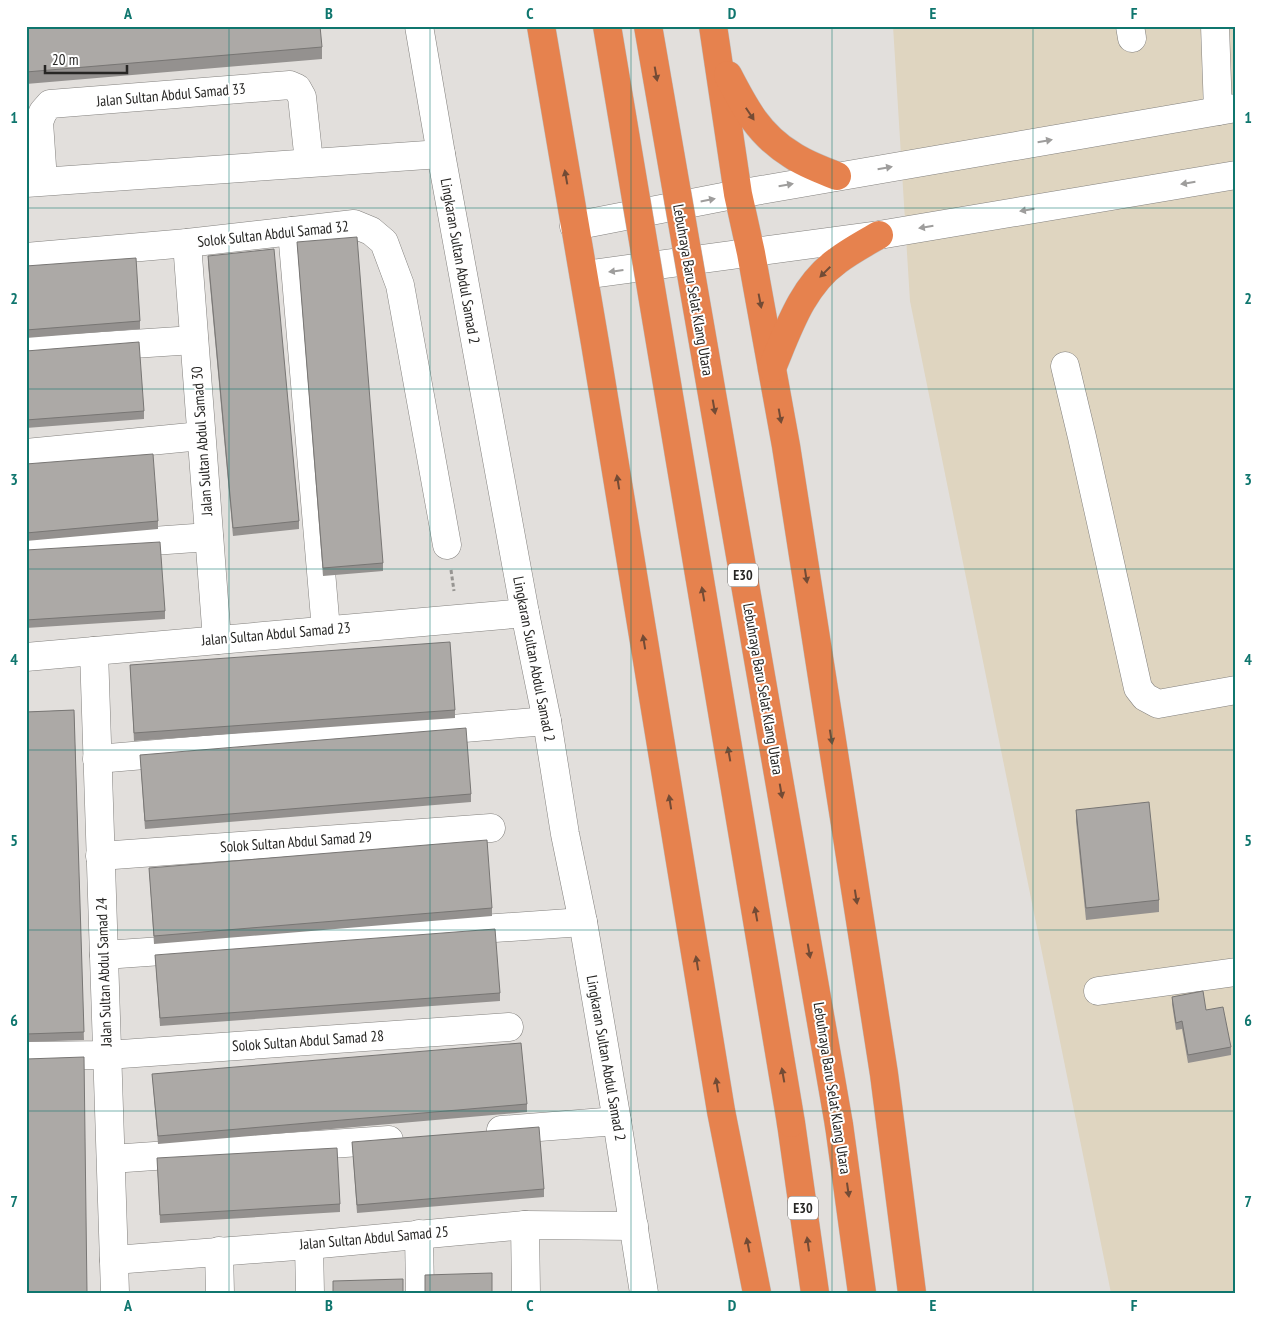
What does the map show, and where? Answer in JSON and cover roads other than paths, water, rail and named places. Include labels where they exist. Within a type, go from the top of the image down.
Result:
[{"type":"highway","points":[[541,26],[574,226],[584,275],[721,1111],[757,1293]]},
{"type":"highway","name":"E30","points":[[608,26],[791,1123],[815,1293]]},
{"type":"highway","name":"Lebuhraya Baru Selat Klang Utara","points":[[648,26],[839,1124],[862,1293]]},
{"type":"highway","points":[[713,26],[738,194],[772,368],[884,1074],[912,1293]]},
{"type":"highway","points":[[718,56],[749,115],[767,137],[792,156],[837,176]]},
{"type":"highway","points":[[772,368],[795,314],[811,286],[836,261],[880,235]]},
{"type":"street","name":"Lingkaran Sultan Abdul Samad 2","points":[[419,26],[440,154],[525,614],[548,721],[565,834],[583,922],[644,1293]]},
{"type":"street","points":[[574,226],[837,176],[1227,110],[1214,26]]},
{"type":"street","name":"Jalan Sultan Abdul Samad 33","points":[[309,162],[302,97],[297,88],[290,85],[50,104],[43,112],[39,122],[34,182],[440,154]]},
{"type":"street","points":[[584,275],[880,235],[1236,175]]},
{"type":"street","name":"Solok Sultan Abdul Samad 32","points":[[26,257],[187,243],[354,224],[371,231],[384,242],[400,286],[447,545]]},
{"type":"street","points":[[292,231],[326,630]]},
{"type":"street","name":"Jalan Sultan Abdul Samad 30","points":[[187,243],[217,640]]},
{"type":"street","points":[[26,351],[194,340]]},
{"type":"street","points":[[1065,366],[1138,688],[1145,697],[1158,704],[1236,690]]},
{"type":"street","points":[[26,452],[202,436]]},
{"type":"street","points":[[26,550],[209,537]]},
{"type":"street","name":"Jalan Sultan Abdul Samad 23","points":[[26,657],[458,618],[525,614]]},
{"type":"street","name":"Jalan Sultan Abdul Samad 24","points":[[94,651],[115,1293]]},
{"type":"street","points":[[97,759],[548,721]]},
{"type":"street","name":"Solok Sultan Abdul Samad 29","points":[[100,856],[491,828]]},
{"type":"street","points":[[104,955],[583,922]]},
{"type":"street","points":[[1098,992],[1236,972]]},
{"type":"street","name":"Solok Sultan Abdul Samad 28","points":[[26,1056],[107,1054],[509,1027]]},
{"type":"street","points":[[478,1132],[617,1121]]},
{"type":"street","points":[[111,1160],[418,1138]]},
{"type":"street","points":[[525,1225],[526,1293]]},
{"type":"street","name":"Jalan Sultan Abdul Samad 25","points":[[114,1260],[309,1245],[525,1225],[634,1226]]},
{"type":"street","points":[[419,1234],[420,1293]]},
{"type":"street","points":[[309,1245],[310,1293]]},
{"type":"street","points":[[219,1251],[220,1293]]}]
